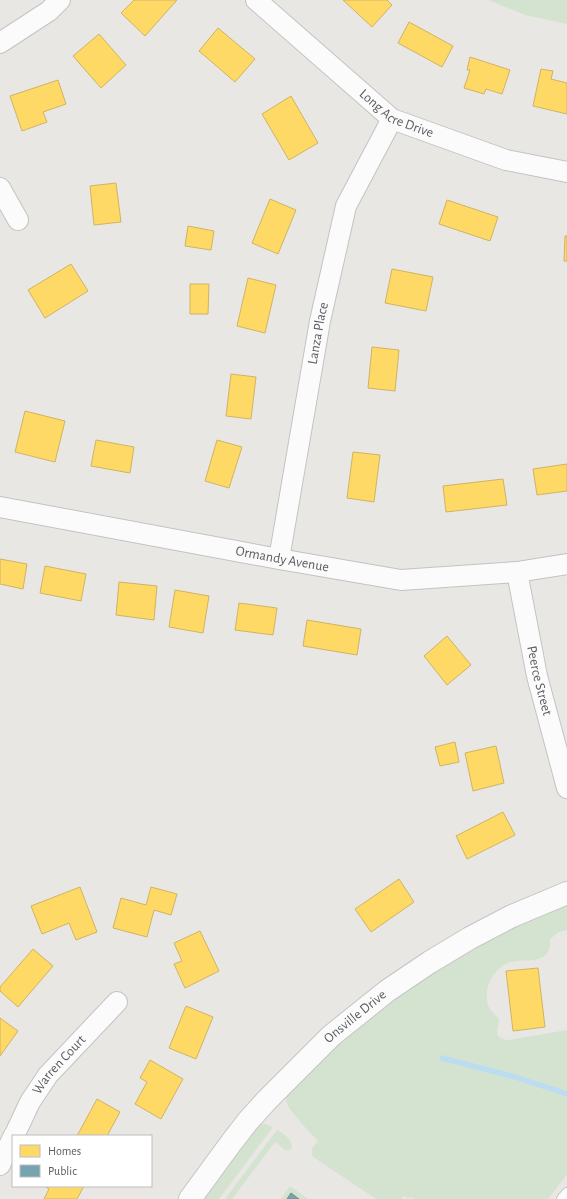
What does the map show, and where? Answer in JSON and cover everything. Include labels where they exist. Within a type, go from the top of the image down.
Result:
[{"type":"street","points":[[0,43],[49,11],[60,0]]},
{"type":"street","name":"Long Acre Drive","points":[[256,0],[392,120],[506,160],[567,172]]},
{"type":"street","name":"Lanza Place","points":[[279,559],[320,322],[346,206],[392,120]]},
{"type":"street","points":[[0,188],[18,220]]},
{"type":"street","name":"Ormandy Avenue","points":[[0,507],[401,580],[517,572],[567,564]]},
{"type":"street","name":"Peerce Street","points":[[517,572],[537,676],[567,788]]},
{"type":"street","name":"Onsville Drive","points":[[190,1199],[230,1143],[248,1121],[331,1036],[387,991],[430,962],[470,938],[512,916],[542,902],[567,893]]},
{"type":"street","name":"Warren Court","points":[[14,1135],[30,1102],[48,1075],[117,1002]]},
{"type":"street","name":"Warren Court","points":[[0,1165],[12,1139]]},
{"type":"lane","points":[[562,1199],[567,1193]]},
{"type":"green space","points":[[488,0],[567,0],[567,24],[525,15]]},
{"type":"green space","points":[[567,900],[567,930],[559,932],[550,939],[550,948],[547,953],[543,957],[537,959],[511,962],[500,968],[491,979],[487,992],[488,1005],[499,1020],[497,1031],[498,1036],[506,1040],[567,1030],[567,1175],[548,1199],[414,1199],[410,1197],[408,1199],[404,1196],[402,1199],[376,1199],[313,1157],[312,1150],[318,1141],[289,1108],[286,1102],[287,1091],[369,1016],[472,946]]},
{"type":"green space","points":[[260,1124],[273,1127],[219,1199],[201,1199],[257,1127]]},
{"type":"green space","points":[[277,1130],[289,1139],[292,1147],[290,1150],[285,1150],[275,1142],[232,1199],[225,1199]]},
{"type":"green space","points":[[290,1186],[308,1199],[299,1199],[291,1194],[287,1199],[281,1199]]},
{"type":"building: Homes","points":[[134,0],[177,0],[145,36],[121,13]]},
{"type":"building: Homes","points":[[343,0],[387,0],[392,5],[372,27]]},
{"type":"building: Homes","points":[[409,22],[453,46],[442,67],[398,43]]},
{"type":"building: Homes","points":[[218,28],[255,59],[235,82],[199,51]]},
{"type":"building: Homes","points":[[99,34],[126,65],[101,88],[73,56]]},
{"type":"building: Homes","points":[[470,57],[510,70],[502,94],[486,89],[484,94],[464,88],[470,70],[467,70]]},
{"type":"building: Homes","points":[[541,69],[553,71],[551,79],[567,83],[567,114],[533,106]]},
{"type":"building: Homes","points":[[58,80],[66,104],[43,112],[47,122],[22,131],[10,96]]},
{"type":"building: Homes","points":[[291,96],[318,143],[289,160],[262,114]]},
{"type":"building: Homes","points":[[116,183],[121,222],[94,225],[90,186]]},
{"type":"building: Homes","points":[[270,199],[296,210],[278,254],[252,243]]},
{"type":"building: Homes","points":[[447,200],[498,217],[490,241],[439,224]]},
{"type":"building: Homes","points":[[188,226],[214,231],[211,250],[185,246]]},
{"type":"building: Homes","points":[[565,236],[567,236],[567,261],[564,261]]},
{"type":"building: Homes","points":[[71,264],[88,291],[45,318],[28,290]]},
{"type":"building: Homes","points":[[392,269],[433,277],[426,311],[385,303]]},
{"type":"building: Homes","points":[[248,278],[276,285],[265,333],[237,326]]},
{"type":"building: Homes","points":[[190,284],[209,284],[208,314],[190,314]]},
{"type":"building: Homes","points":[[372,347],[399,350],[395,391],[368,388]]},
{"type":"building: Homes","points":[[231,374],[256,377],[251,419],[226,416]]},
{"type":"building: Homes","points":[[25,411],[65,421],[55,462],[15,452]]},
{"type":"building: Homes","points":[[96,440],[134,447],[130,473],[91,466]]},
{"type":"building: Homes","points":[[217,440],[242,447],[229,488],[205,481]]},
{"type":"building: Homes","points":[[353,452],[380,455],[374,502],[347,498]]},
{"type":"building: Homes","points":[[567,464],[567,491],[537,495],[533,469]]},
{"type":"building: Homes","points":[[503,479],[507,505],[446,512],[443,486]]},
{"type":"building: Homes","points":[[0,559],[27,564],[23,589],[0,584]]},
{"type":"building: Homes","points":[[45,566],[86,574],[81,601],[40,593]]},
{"type":"building: Homes","points":[[119,582],[157,586],[154,620],[116,615]]},
{"type":"building: Homes","points":[[175,590],[209,596],[203,633],[169,627]]},
{"type":"building: Homes","points":[[239,603],[277,608],[273,635],[235,630]]},
{"type":"building: Homes","points":[[307,620],[361,629],[357,655],[303,646]]},
{"type":"building: Homes","points":[[447,636],[471,665],[447,685],[424,656]]},
{"type":"building: Homes","points":[[455,742],[459,762],[440,766],[435,747]]},
{"type":"building: Homes","points":[[496,746],[504,783],[473,791],[465,753]]},
{"type":"building: Homes","points":[[503,812],[515,835],[467,859],[456,836]]},
{"type":"building: Homes","points":[[399,879],[414,902],[371,932],[355,909]]},
{"type":"building: Homes","points":[[80,887],[97,932],[76,940],[69,923],[42,934],[31,906]]},
{"type":"building: Homes","points":[[151,887],[177,894],[171,915],[154,910],[147,937],[113,928],[121,898],[146,905]]},
{"type":"building: Homes","points":[[200,931],[219,971],[185,988],[174,964],[182,961],[174,943]]},
{"type":"building: Homes","points":[[33,949],[53,966],[18,1007],[0,991],[0,987]]},
{"type":"building: Homes","points":[[538,968],[545,1027],[513,1031],[506,971]]},
{"type":"building: Homes","points":[[186,1006],[213,1017],[196,1059],[169,1048]]},
{"type":"building: Homes","points":[[0,1018],[18,1031],[0,1056]]},
{"type":"building: Homes","points":[[150,1060],[183,1079],[161,1119],[135,1104],[147,1082],[140,1078]]},
{"type":"building: Homes","points":[[97,1099],[120,1112],[108,1135],[78,1135]]},
{"type":"building: Homes","points":[[46,1187],[83,1187],[77,1199],[44,1199],[49,1189]]},
{"type":"building: Public","points":[[291,1193],[299,1199],[287,1199]]},
{"type":"waterway","points":[[442,1058],[515,1077],[567,1094]]}]
